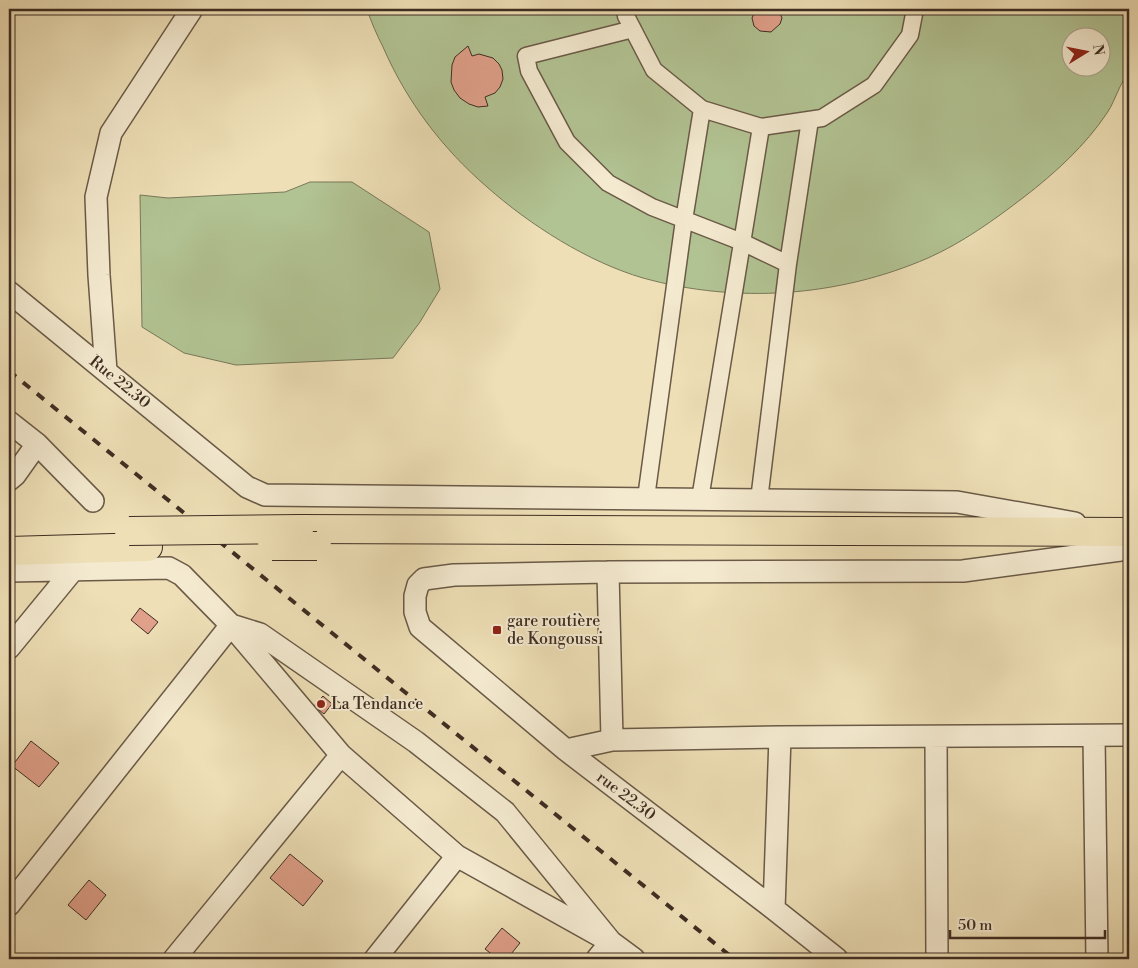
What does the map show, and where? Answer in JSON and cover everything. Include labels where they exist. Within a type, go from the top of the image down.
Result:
[{"type":"main road","points":[[9,534],[138,539],[308,537],[1128,541]]},
{"type":"main road","points":[[9,551],[138,539]]},
{"type":"street","points":[[106,371],[96,197],[111,133],[192,9]]},
{"type":"street","points":[[626,9],[626,16],[654,70],[702,109],[761,127],[822,118],[874,85],[910,35],[915,9]]},
{"type":"street","points":[[633,29],[526,56],[529,71],[567,142],[608,183],[652,207],[742,242],[788,264]]},
{"type":"street","points":[[646,498],[684,220],[702,109]]},
{"type":"street","points":[[759,500],[788,264],[810,120]]},
{"type":"street","points":[[700,499],[761,127]]},
{"type":"street","name":"Rue 22.30","points":[[9,292],[247,487],[265,496],[957,502],[1128,541]]},
{"type":"street","points":[[9,422],[37,444],[93,501]]},
{"type":"street","points":[[9,480],[16,475],[37,444]]},
{"type":"street","points":[[612,740],[608,572],[963,571],[1128,541]]},
{"type":"street","points":[[9,571],[169,568],[182,575],[231,625],[341,756],[457,856],[611,942],[634,959]]},
{"type":"street","points":[[9,648],[73,570]]},
{"type":"street","name":"rue 22.30","points":[[608,572],[454,575],[424,579],[418,584],[415,596],[415,612],[420,627],[566,750],[837,959]]},
{"type":"street","points":[[9,905],[231,625]]},
{"type":"street","points":[[231,625],[260,634],[416,742],[505,812],[611,942]]},
{"type":"street","points":[[566,750],[612,740],[1129,735]]},
{"type":"street","points":[[1094,736],[1097,959]]},
{"type":"street","points":[[774,909],[780,737]]},
{"type":"street","points":[[936,737],[937,959]]},
{"type":"street","points":[[174,959],[341,756]]},
{"type":"street","points":[[375,959],[457,856]]},
{"type":"street","points":[[597,959],[611,942]]},
{"type":"green space","points":[[367,9],[1129,9],[1130,59],[1127,72],[1110,107],[1099,125],[1079,148],[1047,179],[965,238],[928,258],[894,271],[859,281],[787,292],[751,293],[679,286],[622,271],[560,241],[522,215],[471,172],[427,123],[403,87],[376,33]]},
{"type":"green space","points":[[310,182],[352,182],[429,232],[440,289],[420,322],[393,358],[236,365],[184,353],[142,327],[140,195],[168,198],[285,192]]},
{"type":"building","points":[[756,9],[778,9],[782,18],[780,24],[771,32],[760,31],[754,26],[752,18]]},
{"type":"building","points":[[468,46],[472,56],[479,54],[493,58],[502,70],[503,79],[500,87],[495,93],[485,97],[488,106],[478,107],[469,104],[460,98],[451,82],[452,65],[455,57]]},
{"type":"building","points":[[140,608],[158,622],[148,634],[131,620]]},
{"type":"building","points":[[323,696],[332,704],[324,714],[314,706]]},
{"type":"building","points":[[31,741],[59,763],[39,787],[12,766]]},
{"type":"building","points":[[290,854],[323,881],[303,906],[270,878]]},
{"type":"building","points":[[89,880],[106,895],[86,920],[68,905]]},
{"type":"building","points":[[502,928],[520,943],[507,959],[498,959],[485,949]]},
{"type":"railway","points":[[9,371],[734,959]]},
{"type":"place","name":"gare routière de Kongoussi","points":[[497,630]]},
{"type":"place","name":"La Tendance","points":[[321,704]]}]
